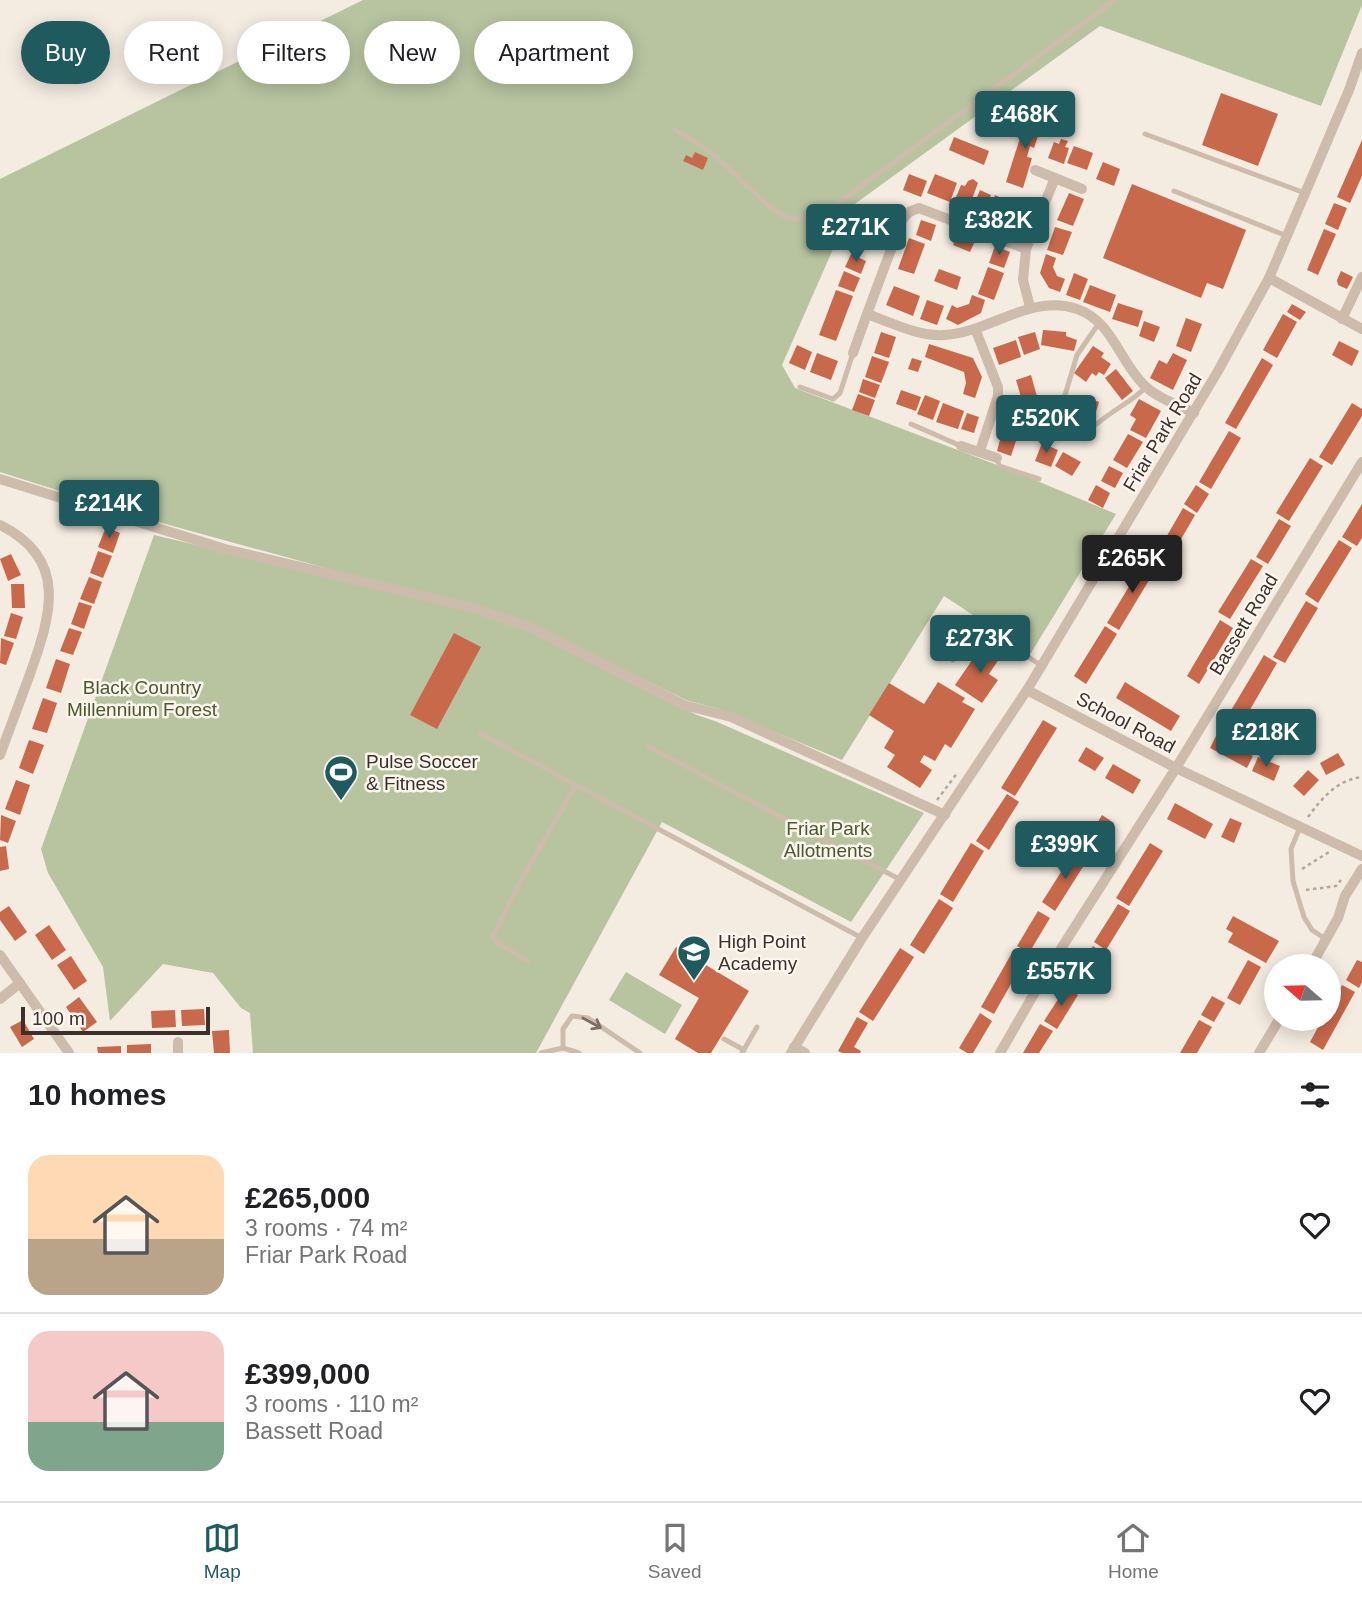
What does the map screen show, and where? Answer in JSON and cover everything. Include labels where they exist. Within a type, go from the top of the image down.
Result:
[{"type":"street","name":"Friar Park Road","points":[[792,1050],[862,938],[1027,690],[1194,413],[1269,278],[1349,90],[1362,53]]},
{"type":"street","points":[[1035,170],[1082,189]]},
{"type":"street","points":[[1030,307],[1023,280],[1026,249],[1055,178]]},
{"type":"street","points":[[853,353],[902,220],[909,212],[919,208],[1026,249]]},
{"type":"street","points":[[1342,319],[1362,276]]},
{"type":"street","points":[[1269,278],[1362,329]]},
{"type":"street","points":[[867,314],[922,333],[940,336],[976,331],[1030,307],[1065,306],[1081,311],[1099,323],[1146,387],[1194,413]]},
{"type":"street","points":[[976,331],[998,387],[998,396],[980,451]]},
{"type":"street","points":[[961,446],[997,458]]},
{"type":"street","name":"Bassett Road","points":[[1000,1053],[1050,966],[1176,768],[1362,462]]},
{"type":"street","points":[[0,479],[225,549],[474,608],[527,626],[684,705],[731,718],[944,815]]},
{"type":"street","points":[[0,525],[26,540],[38,553],[50,585],[49,610],[42,640],[0,755]]},
{"type":"street","name":"School Road","points":[[1027,690],[1176,768],[1362,856]]},
{"type":"street","points":[[1318,954],[1351,885],[1362,869]]},
{"type":"street","points":[[0,955],[69,1053]]},
{"type":"street","points":[[0,999],[20,984]]},
{"type":"street","points":[[1259,1053],[1272,1031]]},
{"type":"street","points":[[792,1050],[805,1053]]},
{"type":"lane","points":[[675,130],[713,153],[759,197],[786,217],[806,218],[823,214],[1115,0]]},
{"type":"lane","points":[[1145,134],[1305,193]]},
{"type":"lane","points":[[1174,191],[1287,236]]},
{"type":"lane","points":[[1056,425],[1077,355],[1099,323]]},
{"type":"lane","points":[[800,387],[833,399],[840,393],[853,353]]},
{"type":"lane","points":[[1069,415],[1097,425],[1146,387]]},
{"type":"lane","points":[[911,424],[961,446]]},
{"type":"lane","points":[[997,458],[999,466],[1039,479]]},
{"type":"lane","points":[[953,660],[972,629],[979,625],[1042,666]]},
{"type":"lane","points":[[479,733],[862,938]]},
{"type":"lane","points":[[648,746],[901,880]]},
{"type":"lane","points":[[528,961],[496,942],[493,936],[520,882],[576,785]]},
{"type":"lane","points":[[1300,827],[1292,849],[1296,891],[1304,917],[1312,930],[1327,940]]},
{"type":"lane","points":[[563,1048],[563,1029],[572,1016],[578,1016],[588,1018],[640,1053]]},
{"type":"lane","points":[[724,1039],[743,1052],[757,1027]]},
{"type":"lane","points":[[541,1053],[563,1048],[579,1053]]},
{"type":"path","points":[[932,809],[960,770]]},
{"type":"path","points":[[1300,827],[1330,791],[1340,784],[1362,777]]},
{"type":"path","points":[[1292,871],[1300,871],[1338,846]]},
{"type":"path","points":[[1296,891],[1336,886],[1341,880],[1351,885]]},
{"type":"green space","points":[[363,0],[1362,0],[1321,106],[1100,26],[852,206],[782,365],[795,388],[1018,473],[1116,514],[1031,653],[944,596],[842,760],[719,709],[686,700],[529,624],[151,520],[0,472],[0,179],[193,84],[223,84],[223,69],[237,62],[237,84],[350,84],[350,21],[320,21]]},
{"type":"green space","name":"Pulse Soccer & Fitness","points":[[154,535],[475,611],[528,630],[697,715],[924,813],[851,922],[662,822],[536,1053],[253,1053],[250,1013],[241,1008],[213,973],[163,964],[110,1021],[103,967],[48,873],[41,849]]},
{"type":"green space","points":[[626,972],[682,1005],[665,1034],[609,1000]]},
{"type":"building","points":[[1221,93],[1278,114],[1258,166],[1202,145]]},
{"type":"building","points":[[989,107],[1006,114],[1001,128],[984,121]]},
{"type":"building","points":[[1028,113],[1044,118],[1034,148],[1030,146],[1027,157],[1032,158],[1023,188],[1006,182]]},
{"type":"building","points":[[954,137],[989,151],[984,165],[949,150]]},
{"type":"building","points":[[1061,139],[1068,141],[1065,147],[1069,148],[1064,164],[1048,158],[1054,142],[1059,144]]},
{"type":"building","points":[[1362,140],[1362,176],[1350,203],[1337,197]]},
{"type":"building","points":[[1074,146],[1093,153],[1087,170],[1067,163]]},
{"type":"building","points":[[695,152],[708,158],[703,170],[683,161],[686,155],[692,158]]},
{"type":"building","points":[[1103,162],[1120,169],[1114,186],[1096,179]]},
{"type":"building","points":[[909,174],[927,181],[921,197],[903,190]]},
{"type":"building","points":[[935,174],[957,183],[950,202],[927,193]]},
{"type":"building","points":[[973,179],[978,183],[969,207],[954,202],[961,185],[965,186]]},
{"type":"building","points":[[1132,184],[1246,230],[1223,289],[1207,283],[1201,298],[1103,258]]},
{"type":"building","points":[[980,190],[991,195],[984,214],[972,209]]},
{"type":"building","points":[[1069,193],[1084,199],[1073,226],[1057,220]]},
{"type":"building","points":[[995,195],[1006,200],[998,220],[987,215]]},
{"type":"building","points":[[1009,202],[1030,210],[1023,228],[1002,220]]},
{"type":"building","points":[[1334,203],[1347,208],[1338,230],[1325,224]]},
{"type":"building","points":[[853,213],[869,219],[862,237],[846,231]]},
{"type":"building","points":[[873,219],[890,226],[883,245],[865,238]]},
{"type":"building","points":[[921,220],[936,225],[931,241],[916,235]]},
{"type":"building","points":[[1055,227],[1072,232],[1063,255],[1047,250]]},
{"type":"building","points":[[1324,229],[1336,234],[1318,275],[1307,270]]},
{"type":"building","points":[[959,231],[976,239],[970,252],[953,245]]},
{"type":"building","points":[[909,238],[925,244],[914,274],[898,269]]},
{"type":"building","points":[[995,246],[1010,252],[1004,268],[989,263]]},
{"type":"building","points":[[851,254],[866,261],[861,274],[845,267]]},
{"type":"building","points":[[1046,254],[1056,258],[1053,267],[1057,276],[1065,279],[1060,292],[1049,288],[1040,273]]},
{"type":"building","points":[[988,267],[1004,273],[994,300],[978,294]]},
{"type":"building","points":[[939,269],[961,277],[957,290],[934,281]]},
{"type":"building","points":[[844,271],[860,278],[854,292],[838,286]]},
{"type":"building","points":[[1341,271],[1353,277],[1347,289],[1338,285]]},
{"type":"building","points":[[1074,273],[1088,279],[1080,300],[1066,295]]},
{"type":"building","points":[[1090,285],[1116,295],[1110,312],[1083,302]]},
{"type":"building","points":[[894,286],[920,296],[913,316],[886,305]]},
{"type":"building","points":[[836,290],[853,296],[836,341],[819,335]]},
{"type":"building","points":[[972,295],[985,300],[981,313],[958,325],[946,319],[952,305],[957,308],[969,304]]},
{"type":"building","points":[[927,300],[944,306],[937,325],[920,319]]},
{"type":"building","points":[[1118,303],[1143,311],[1138,327],[1112,319]]},
{"type":"building","points":[[1292,304],[1306,312],[1300,320],[1287,312]]},
{"type":"building","points":[[1283,314],[1297,322],[1277,358],[1263,350]]},
{"type":"building","points":[[1186,318],[1202,324],[1191,352],[1176,346]]},
{"type":"building","points":[[1144,321],[1160,327],[1154,342],[1139,336]]},
{"type":"building","points":[[1043,330],[1066,332],[1066,336],[1077,340],[1074,351],[1041,345]]},
{"type":"building","points":[[881,332],[896,337],[889,358],[874,353]]},
{"type":"building","points":[[1035,332],[1040,349],[1024,355],[1018,337]]},
{"type":"building","points":[[1016,340],[1021,357],[999,365],[993,348]]},
{"type":"building","points":[[1339,341],[1359,351],[1352,366],[1332,355]]},
{"type":"building","points":[[929,344],[973,358],[982,377],[975,398],[963,394],[966,383],[964,372],[925,357]]},
{"type":"building","points":[[797,345],[812,352],[805,370],[789,363]]},
{"type":"building","points":[[1093,346],[1104,353],[1101,357],[1111,364],[1104,375],[1099,372],[1096,376],[1092,373],[1086,382],[1074,373]]},
{"type":"building","points":[[817,353],[838,361],[831,380],[810,372]]},
{"type":"building","points":[[1173,353],[1187,360],[1173,390],[1150,378],[1159,360],[1167,364]]},
{"type":"building","points":[[872,356],[889,362],[881,383],[865,377]]},
{"type":"building","points":[[912,358],[922,361],[918,372],[908,369]]},
{"type":"building","points":[[1262,358],[1273,365],[1236,429],[1225,423]]},
{"type":"building","points":[[1116,369],[1133,391],[1122,400],[1105,378]]},
{"type":"building","points":[[1031,375],[1038,400],[1023,404],[1016,380]]},
{"type":"building","points":[[863,379],[880,385],[875,398],[859,392]]},
{"type":"building","points":[[901,390],[921,397],[916,411],[896,404]]},
{"type":"building","points":[[858,394],[875,400],[869,416],[852,410]]},
{"type":"building","points":[[925,395],[940,401],[933,420],[917,414]]},
{"type":"building","points":[[1083,396],[1099,402],[1095,415],[1079,409]]},
{"type":"building","points":[[1139,399],[1161,411],[1146,438],[1130,430],[1136,419],[1130,415]]},
{"type":"building","points":[[943,403],[964,411],[958,429],[936,422]]},
{"type":"building","points":[[1352,403],[1362,409],[1362,416],[1332,465],[1319,457]]},
{"type":"building","points":[[1015,405],[1036,413],[1033,420],[1029,418],[1026,424],[1014,419],[1015,417],[1011,416]]},
{"type":"building","points":[[967,413],[979,417],[974,433],[961,429]]},
{"type":"building","points":[[1007,420],[1026,426],[1021,439],[1003,433]]},
{"type":"building","points":[[1229,431],[1241,438],[1211,489],[1199,482]]},
{"type":"building","points":[[1128,434],[1143,442],[1127,468],[1113,460]]},
{"type":"building","points":[[1001,436],[1016,441],[1011,456],[997,451]]},
{"type":"building","points":[[1042,443],[1058,450],[1051,467],[1035,461]]},
{"type":"building","points":[[1063,452],[1081,462],[1072,476],[1055,466]]},
{"type":"building","points":[[1310,458],[1323,466],[1289,521],[1276,513]]},
{"type":"building","points":[[1109,466],[1123,473],[1115,488],[1101,481]]},
{"type":"building","points":[[1096,485],[1110,493],[1103,508],[1088,500]]},
{"type":"building","points":[[1196,485],[1209,494],[1197,513],[1184,504]]},
{"type":"building","points":[[1362,504],[1362,538],[1357,546],[1342,537]]},
{"type":"building","points":[[1183,508],[1195,515],[1165,567],[1153,560]]},
{"type":"building","points":[[1279,519],[1291,526],[1268,564],[1256,557]]},
{"type":"building","points":[[106,527],[120,533],[113,553],[98,547]]},
{"type":"building","points":[[1339,540],[1352,548],[1318,603],[1305,594]]},
{"type":"building","points":[[98,551],[112,556],[103,578],[90,573]]},
{"type":"building","points":[[11,554],[21,575],[8,581],[0,559]]},
{"type":"building","points":[[1251,559],[1263,566],[1230,619],[1218,612]]},
{"type":"building","points":[[1145,560],[1157,567],[1119,630],[1107,623]]},
{"type":"building","points":[[89,577],[102,582],[94,604],[80,599]]},
{"type":"building","points":[[11,584],[24,584],[25,608],[12,608]]},
{"type":"building","points":[[1306,601],[1318,608],[1285,663],[1273,657]]},
{"type":"building","points":[[79,602],[92,606],[84,629],[71,624]]},
{"type":"building","points":[[11,613],[23,617],[16,639],[4,636]]},
{"type":"building","points":[[1220,620],[1233,628],[1199,684],[1187,676]]},
{"type":"building","points":[[1105,626],[1117,634],[1086,684],[1074,676]]},
{"type":"building","points":[[69,628],[82,632],[73,655],[60,651]]},
{"type":"building","points":[[454,633],[481,647],[437,729],[410,715]]},
{"type":"building","points":[[1,638],[14,643],[6,665],[0,663]]},
{"type":"building","points":[[991,645],[1003,653],[989,674],[998,680],[982,703],[955,685],[979,650],[985,654]]},
{"type":"building","points":[[1264,655],[1277,663],[1244,720],[1230,712]]},
{"type":"building","points":[[56,659],[70,664],[61,693],[46,688]]},
{"type":"building","points":[[938,682],[965,698],[962,702],[975,709],[951,748],[945,744],[935,761],[924,755],[920,762],[932,770],[920,788],[887,767],[895,755],[884,748],[894,731],[869,715],[889,683],[924,704]]},
{"type":"building","points":[[1125,682],[1180,716],[1171,731],[1116,698]]},
{"type":"building","points":[[43,698],[57,703],[47,733],[32,729]]},
{"type":"building","points":[[1043,720],[1057,728],[1015,796],[1001,788]]},
{"type":"building","points":[[1216,736],[1253,756],[1247,768],[1210,748]]},
{"type":"building","points":[[29,740],[44,745],[33,774],[19,768]]},
{"type":"building","points":[[1086,747],[1104,758],[1095,771],[1078,761]]},
{"type":"building","points":[[1338,753],[1345,765],[1326,775],[1320,763]]},
{"type":"building","points":[[1258,757],[1280,766],[1274,781],[1252,771]]},
{"type":"building","points":[[1113,764],[1141,780],[1133,794],[1105,778]]},
{"type":"building","points":[[1308,770],[1319,780],[1304,796],[1293,786]]},
{"type":"building","points":[[16,780],[30,785],[20,815],[5,809]]},
{"type":"building","points":[[1007,794],[1019,802],[989,850],[976,841]]},
{"type":"building","points":[[1175,803],[1213,824],[1205,839],[1167,819]]},
{"type":"building","points":[[1,815],[16,821],[8,843],[0,840]]},
{"type":"building","points":[[1102,815],[1114,823],[1094,854],[1083,847]]},
{"type":"building","points":[[1230,818],[1242,823],[1234,843],[1221,837]]},
{"type":"building","points":[[971,843],[984,851],[953,902],[940,894]]},
{"type":"building","points":[[1150,843],[1163,851],[1129,906],[1116,898]]},
{"type":"building","points":[[6,846],[9,869],[0,871],[0,847]]},
{"type":"building","points":[[1075,850],[1088,859],[1055,911],[1042,902]]},
{"type":"building","points":[[939,899],[953,908],[924,954],[910,945]]},
{"type":"building","points":[[1118,904],[1130,911],[1106,950],[1094,942]]},
{"type":"building","points":[[9,906],[27,932],[15,941],[0,920],[0,912]]},
{"type":"building","points":[[1038,911],[1050,918],[1029,953],[1017,946]]},
{"type":"building","points":[[1233,916],[1279,941],[1271,954],[1264,954],[1264,962],[1228,942],[1233,933],[1226,929]]},
{"type":"building","points":[[49,925],[66,950],[52,960],[35,935]]},
{"type":"building","points":[[1093,946],[1104,954],[1087,980],[1076,973]]},
{"type":"building","points":[[676,947],[749,991],[711,1053],[698,1053],[675,1039],[699,998],[659,975]]},
{"type":"building","points":[[900,948],[914,957],[873,1021],[859,1012]]},
{"type":"building","points":[[1013,951],[1025,959],[994,1014],[981,1007]]},
{"type":"building","points":[[71,956],[87,981],[74,990],[57,965]]},
{"type":"building","points":[[1248,960],[1261,967],[1240,1005],[1227,998]]},
{"type":"building","points":[[1357,960],[1362,962],[1362,982],[1359,988],[1346,980]]},
{"type":"building","points":[[1066,987],[1078,995],[1057,1029],[1044,1021]]},
{"type":"building","points":[[1341,987],[1355,992],[1341,1017]]},
{"type":"building","points":[[1212,996],[1225,1003],[1214,1022],[1201,1015]]},
{"type":"building","points":[[79,997],[97,1022],[83,1032],[66,1007]]},
{"type":"building","points":[[204,1009],[205,1025],[182,1026],[181,1010]]},
{"type":"building","points":[[175,1010],[176,1027],[152,1028],[151,1011]]},
{"type":"building","points":[[980,1013],[992,1021],[973,1053],[967,1053],[959,1048]]},
{"type":"building","points":[[857,1017],[868,1023],[854,1047],[861,1051],[842,1053],[838,1051]]},
{"type":"building","points":[[23,1020],[34,1039],[22,1047],[10,1027]]},
{"type":"building","points":[[1199,1020],[1212,1027],[1197,1053],[1180,1053]]},
{"type":"building","points":[[1040,1024],[1053,1031],[1039,1053],[1023,1053]]},
{"type":"building","points":[[229,1030],[230,1053],[214,1053],[212,1031]]},
{"type":"building","points":[[1316,1031],[1333,1031],[1323,1050],[1310,1042]]},
{"type":"building","points":[[151,1044],[151,1053],[127,1053],[127,1045]]},
{"type":"building","points":[[121,1046],[121,1053],[98,1053],[97,1047]]},
{"type":"place","name":"Pulse Soccer & Fitness","points":[[341,802]]},
{"type":"place","name":"High Point Academy","points":[[694,982]]},
{"type":"park label","name":"Black Country Millennium Forest","points":[[142,698]]},
{"type":"park label","name":"Friar Park Allotments","points":[[828,839]]}]
